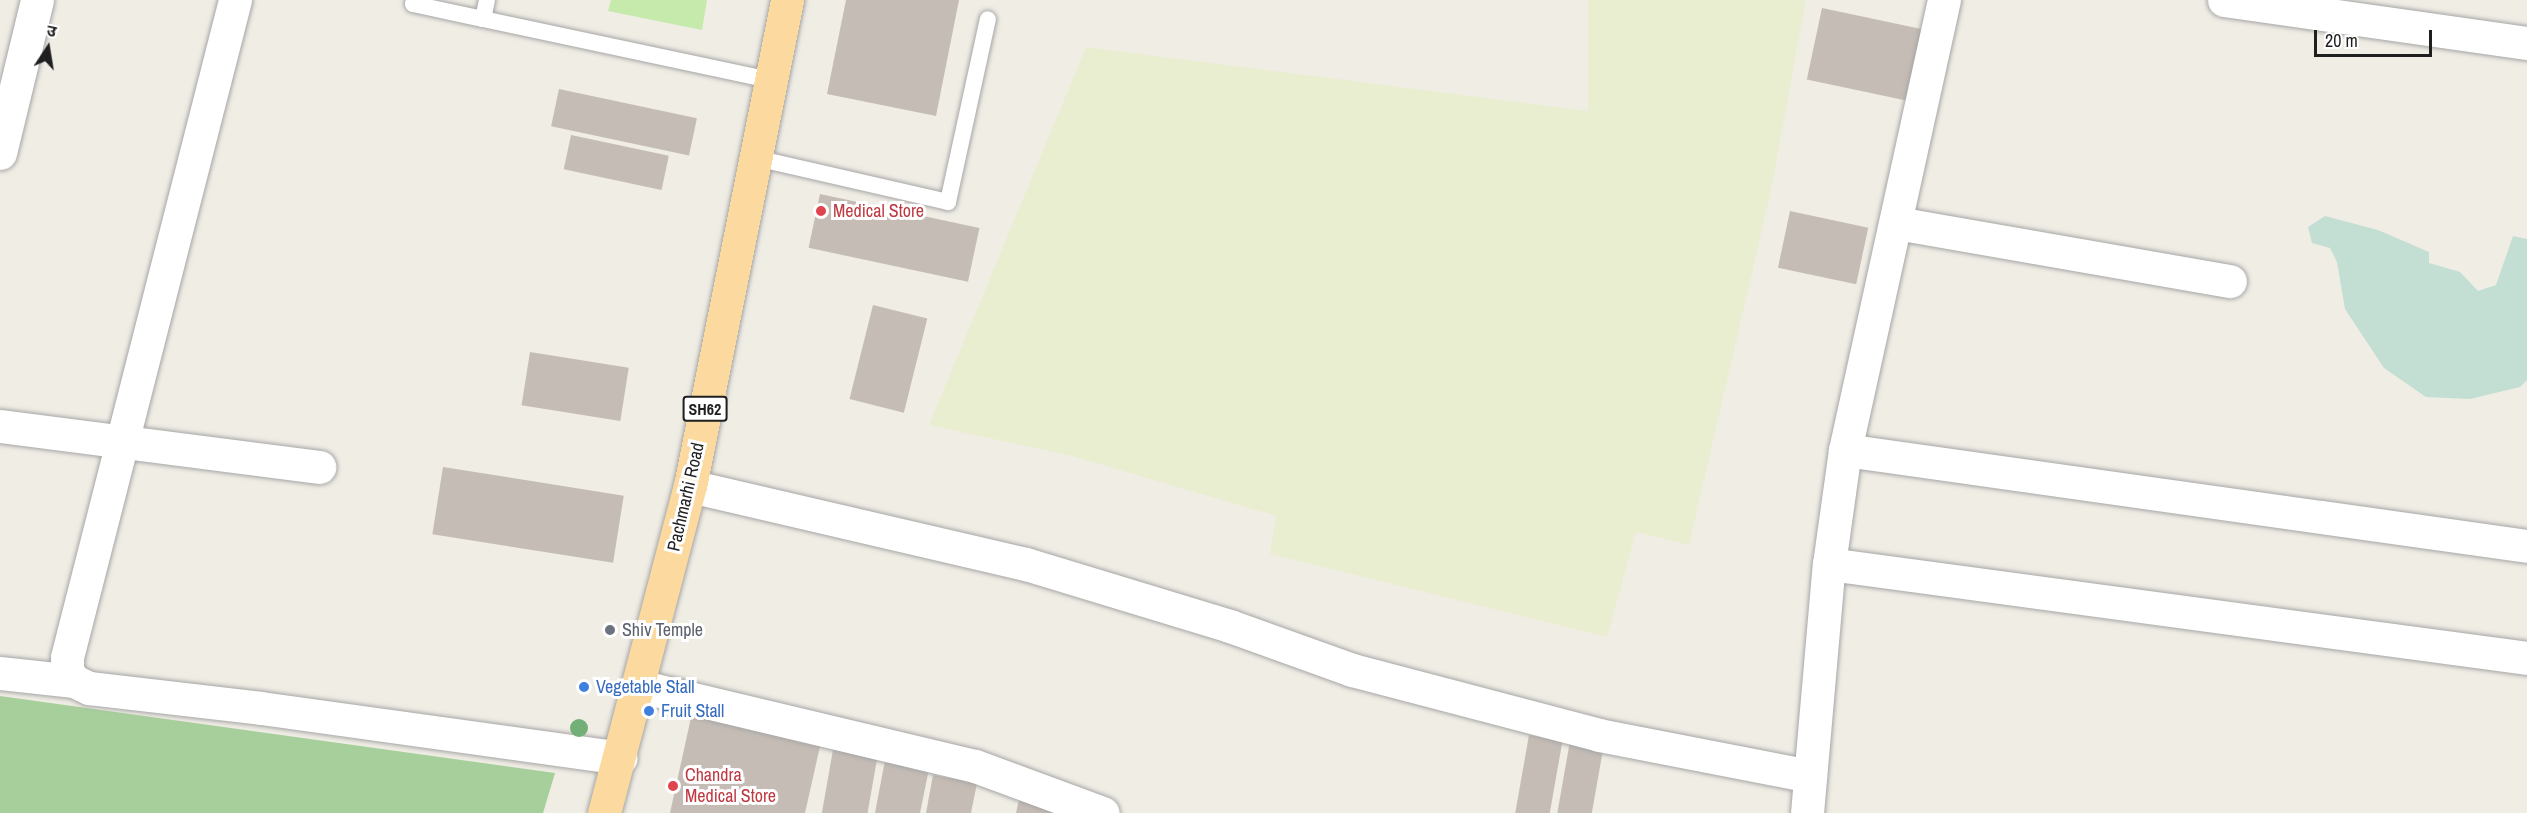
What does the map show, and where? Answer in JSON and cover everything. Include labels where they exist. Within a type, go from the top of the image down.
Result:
[{"type":"main road","name":"Pachmarhi Road","points":[[604,813],[621,759],[690,486],[787,0]]},
{"type":"street","points":[[0,153],[36,0]]},
{"type":"street","points":[[74,681],[67,671],[67,657],[235,0]]},
{"type":"street","points":[[1807,813],[1829,564],[1845,450],[1897,223],[1944,0]]},
{"type":"street","points":[[2224,0],[2355,9],[2527,43]]},
{"type":"street","points":[[1897,223],[2230,281]]},
{"type":"street","points":[[0,426],[123,444],[319,467]]},
{"type":"street","points":[[1845,450],[2527,546]]},
{"type":"street","points":[[690,486],[1026,564],[1230,626],[1352,670],[1599,735],[1810,776]]},
{"type":"street","points":[[1829,564],[2527,658]]},
{"type":"street","points":[[0,673],[74,681],[89,688],[261,708],[621,759]]},
{"type":"street","points":[[639,686],[975,766],[1103,813]]},
{"type":"lane","points":[[414,0],[413,4],[771,80]]},
{"type":"lane","points":[[483,19],[487,0]]},
{"type":"lane","points":[[756,158],[948,202],[988,19]]},
{"type":"green space","points":[[611,0],[707,0],[702,30],[608,11]]},
{"type":"green space","points":[[1588,0],[1806,0],[1771,191],[1689,545],[1636,532],[1607,637],[1270,554],[1276,516],[1072,456],[929,425],[1086,47],[1588,111]]},
{"type":"green space","points":[[2325,216],[2378,230],[2429,252],[2429,263],[2460,272],[2478,291],[2496,285],[2513,236],[2527,239],[2527,380],[2520,387],[2470,399],[2426,397],[2384,368],[2345,309],[2337,262],[2330,248],[2312,243],[2308,227]]},
{"type":"green space","points":[[0,696],[555,773],[543,813],[0,813]]},
{"type":"building","points":[[846,0],[959,0],[936,116],[827,94]]},
{"type":"building","points":[[1822,8],[1930,31],[1914,102],[1807,79]]},
{"type":"building","points":[[559,89],[697,118],[689,155],[551,126]]},
{"type":"building","points":[[571,135],[669,156],[662,190],[564,169]]},
{"type":"building","points":[[820,194],[979,228],[968,282],[809,248]]},
{"type":"building","points":[[1790,211],[1868,228],[1856,284],[1778,268]]},
{"type":"building","points":[[873,305],[927,319],[904,413],[850,399]]},
{"type":"building","points":[[530,352],[629,368],[620,421],[522,405]]},
{"type":"building","points":[[443,467],[624,496],[613,563],[432,534]]},
{"type":"building","points":[[692,713],[821,742],[805,813],[670,813]]},
{"type":"building","points":[[1529,735],[1562,741],[1550,813],[1515,813]]},
{"type":"building","points":[[1570,741],[1603,747],[1592,813],[1557,813]]},
{"type":"building","points":[[834,744],[878,752],[868,813],[822,813]]},
{"type":"building","points":[[885,760],[929,769],[920,813],[875,813]]},
{"type":"building","points":[[933,775],[977,783],[971,813],[926,813]]},
{"type":"building","points":[[1019,800],[1062,810],[1062,813],[1016,813]]},
{"type":"place","name":"Medical Store","points":[[821,211]]},
{"type":"place","name":"Shiv Temple","points":[[610,630]]},
{"type":"place","name":"Vegetable Stall","points":[[584,687]]},
{"type":"place","name":"Fruit Stall","points":[[649,711]]},
{"type":"place","name":"Chandra Medical Store","points":[[673,786]]}]
